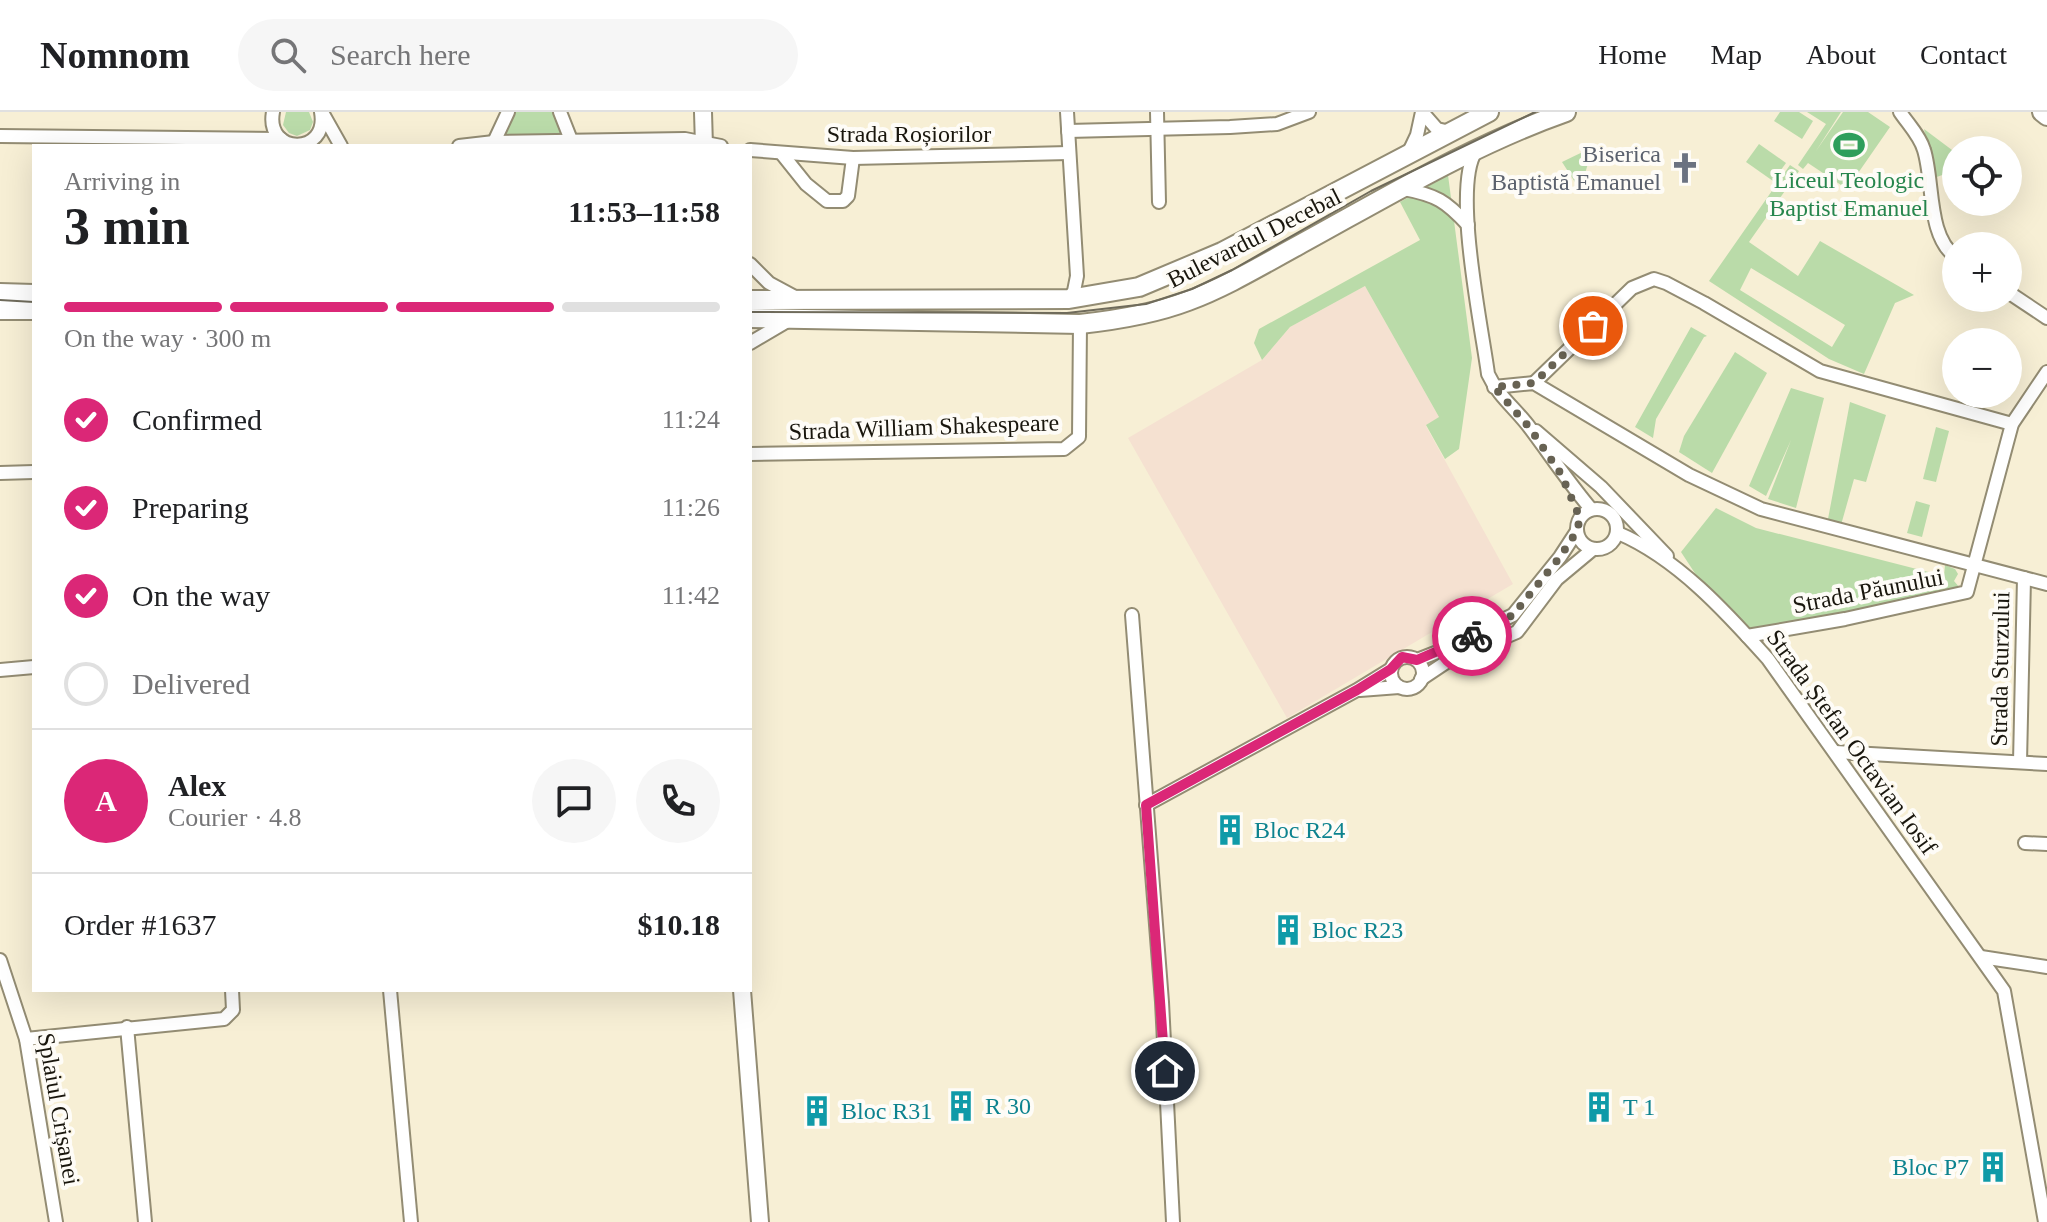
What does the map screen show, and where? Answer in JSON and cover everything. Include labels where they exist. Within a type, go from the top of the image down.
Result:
[{"type":"main road","name":"Bulevardul Decebal","points":[[752,300],[1069,299],[1139,287],[1191,266],[1489,112]]},
{"type":"main road","name":"Bulevardul Decebal","points":[[752,318],[1080,324],[1118,320],[1189,301],[1234,281],[1477,149],[1566,112]]},
{"type":"main road","points":[[2042,112],[2047,116]]},
{"type":"main road","points":[[0,293],[32,294]]},
{"type":"main road","points":[[0,310],[32,310]]},
{"type":"street","points":[[273,112],[271,123],[281,139]]},
{"type":"street","points":[[313,144],[320,132],[322,112]]},
{"type":"street","points":[[322,112],[340,144]]},
{"type":"street","points":[[494,142],[508,112]]},
{"type":"street","points":[[560,112],[571,140]]},
{"type":"street","points":[[703,112],[704,144]]},
{"type":"street","points":[[1067,112],[1077,276],[1069,299]]},
{"type":"street","points":[[1157,112],[1159,202]]},
{"type":"street","points":[[1229,112],[1230,127]]},
{"type":"street","points":[[1068,131],[1277,124],[1309,112]]},
{"type":"street","points":[[1900,112],[1923,145],[1931,176],[1937,232],[1942,241]]},
{"type":"street","points":[[1422,113],[1437,129],[1450,132]]},
{"type":"street","points":[[1408,154],[1422,113]]},
{"type":"street","points":[[0,136],[281,139],[291,144]]},
{"type":"street","points":[[476,144],[571,140],[677,144]]},
{"type":"street","name":"Strada Ștefan Octavian Iosif","points":[[1477,149],[1468,173],[1468,225],[1488,374],[1494,387],[1529,427],[1561,474],[1591,509],[1611,513],[1618,526],[1614,538],[1673,566]]},
{"type":"street","name":"Strada Roșiorilor","points":[[752,150],[853,158],[1069,153]]},
{"type":"street","points":[[782,154],[806,184],[827,201],[843,201],[848,196],[853,158]]},
{"type":"street","points":[[1404,189],[1430,194],[1445,202],[1468,225]]},
{"type":"street","points":[[752,268],[781,290],[802,299]]},
{"type":"street","points":[[1077,276],[1090,297]]},
{"type":"street","points":[[1534,383],[1632,288],[1654,279],[1694,297],[1820,371],[2012,424]]},
{"type":"street","points":[[2022,301],[2047,318]]},
{"type":"street","points":[[752,342],[792,318]]},
{"type":"street","name":"Strada William Shakespeare","points":[[752,454],[1064,449],[1079,437],[1080,324]]},
{"type":"street","points":[[1975,565],[2012,424],[2047,372]]},
{"type":"street","points":[[1494,387],[1534,383],[1689,475],[1761,509],[2047,584]]},
{"type":"street","name":"Strada Ștefan Octavian Iosif","points":[[1529,427],[1555,445],[1601,487],[1663,549],[1673,566],[1768,659],[2004,991],[2045,1222]]},
{"type":"street","points":[[0,473],[32,472]]},
{"type":"street","name":"Strada Ștefan Octavian Iosif","points":[[1561,474],[1582,543],[1593,549]]},
{"type":"street","points":[[1146,805],[1357,690],[1391,669],[1402,657],[1417,660],[1513,615],[1560,557],[1578,524],[1591,509]]},
{"type":"street","points":[[1357,690],[1409,689],[1445,663],[1517,632],[1557,579],[1593,549],[1599,550],[1614,538]]},
{"type":"street","name":"Strada Păunului","points":[[1747,636],[1965,594],[1970,589],[1975,565]]},
{"type":"street","name":"Strada Sturzului","points":[[2020,762],[2024,578]]},
{"type":"street","points":[[1132,615],[1162,1002],[1173,1222]]},
{"type":"street","points":[[1417,660],[1422,669],[1421,679]]},
{"type":"street","points":[[0,670],[32,667]]},
{"type":"street","points":[[1391,669],[1392,679],[1399,687]]},
{"type":"street","points":[[1835,752],[2047,764]]},
{"type":"street","points":[[2025,843],[2047,844]]},
{"type":"street","points":[[1981,957],[2047,967]]},
{"type":"street","name":"Splaiul Crișanei","points":[[0,960],[26,1039],[56,1222]]},
{"type":"street","points":[[26,1039],[224,1019],[233,1010],[232,992]]},
{"type":"street","points":[[390,992],[411,1222]]},
{"type":"street","points":[[742,992],[760,1222]]},
{"type":"street","points":[[127,1027],[145,1222]]},
{"type":"shaded area","points":[[1365,286],[1439,417],[1426,426],[1513,584],[1287,718],[1128,438],[1262,360],[1290,327]]},
{"type":"green space","points":[[286,112],[309,112],[313,122],[310,130],[297,136],[289,133],[283,125]]},
{"type":"green space","points":[[508,112],[560,112],[571,140],[494,142]]},
{"type":"green space","points":[[1780,112],[1799,112],[1813,121],[1802,139],[1774,121]]},
{"type":"green space","name":"Liceul Teologic Baptist Emanuel","points":[[1807,112],[1841,112],[1816,151],[1843,112],[1868,112],[1890,127],[1847,189],[1808,163],[1803,169],[1798,165],[1826,124]]},
{"type":"green space","points":[[1924,129],[1942,142],[1942,175],[1934,178]]},
{"type":"green space","points":[[1759,144],[1786,163],[1773,181],[1746,162]]},
{"type":"green space","points":[[1593,147],[1580,190],[1562,162]]},
{"type":"green space","points":[[1790,165],[1799,171],[1749,242],[1798,276],[1820,241],[1914,295],[1895,303],[1864,374],[1829,359],[1709,281]],"holes":[[[1751,268],[1845,325],[1832,347],[1740,290]]]},
{"type":"green space","points":[[1448,175],[1472,358],[1459,449],[1445,459],[1426,425],[1439,417],[1365,286],[1290,327],[1262,360],[1254,343],[1259,329],[1420,240],[1400,202]]},
{"type":"green space","points":[[1691,327],[1707,336],[1656,419],[1653,438],[1635,427]]},
{"type":"green space","points":[[1735,352],[1767,373],[1712,473],[1679,452],[1684,436]]},
{"type":"green space","points":[[1791,388],[1824,398],[1796,508],[1768,499],[1791,440],[1766,496],[1749,486]]},
{"type":"green space","points":[[1850,402],[1886,415],[1866,482],[1854,479],[1841,525],[1828,519]]},
{"type":"green space","points":[[1936,427],[1949,431],[1936,482],[1923,479]]},
{"type":"green space","points":[[1916,501],[1930,505],[1922,537],[1907,533]]},
{"type":"green space","points":[[1716,508],[1756,528],[1944,576],[1945,565],[1955,569],[1958,574],[1954,581],[1965,594],[1763,633],[1742,626],[1702,584],[1681,552]]},
{"type":"tram line","points":[[752,312],[1067,313],[1146,304],[1192,289],[1232,270],[1371,191],[1535,112]]},
{"type":"tram line","points":[[0,300],[32,302]]},
{"type":"way so far","points":[[1472,636],[1513,615],[1543,574],[1560,557],[1577,531],[1580,518],[1561,474],[1529,427],[1494,387],[1534,383],[1593,326]]},
{"type":"place","name":"Liceul Teologic Baptist Emanuel","points":[[1849,145]]},
{"type":"place","name":"Biserica Baptistă Emanuel","points":[[1685,168]]},
{"type":"place","name":"Bloc R24","points":[[1230,830]]},
{"type":"place","name":"Bloc R23","points":[[1288,930]]},
{"type":"place","name":"R 30","points":[[961,1106]]},
{"type":"place","name":"T 1","points":[[1599,1107]]},
{"type":"place","name":"Bloc R31","points":[[817,1111]]},
{"type":"place","name":"Bloc P7","points":[[1993,1167]]},
{"type":"route","points":[[1165,1071],[1146,805],[1357,690],[1391,669],[1402,657],[1417,660],[1472,636]]}]
